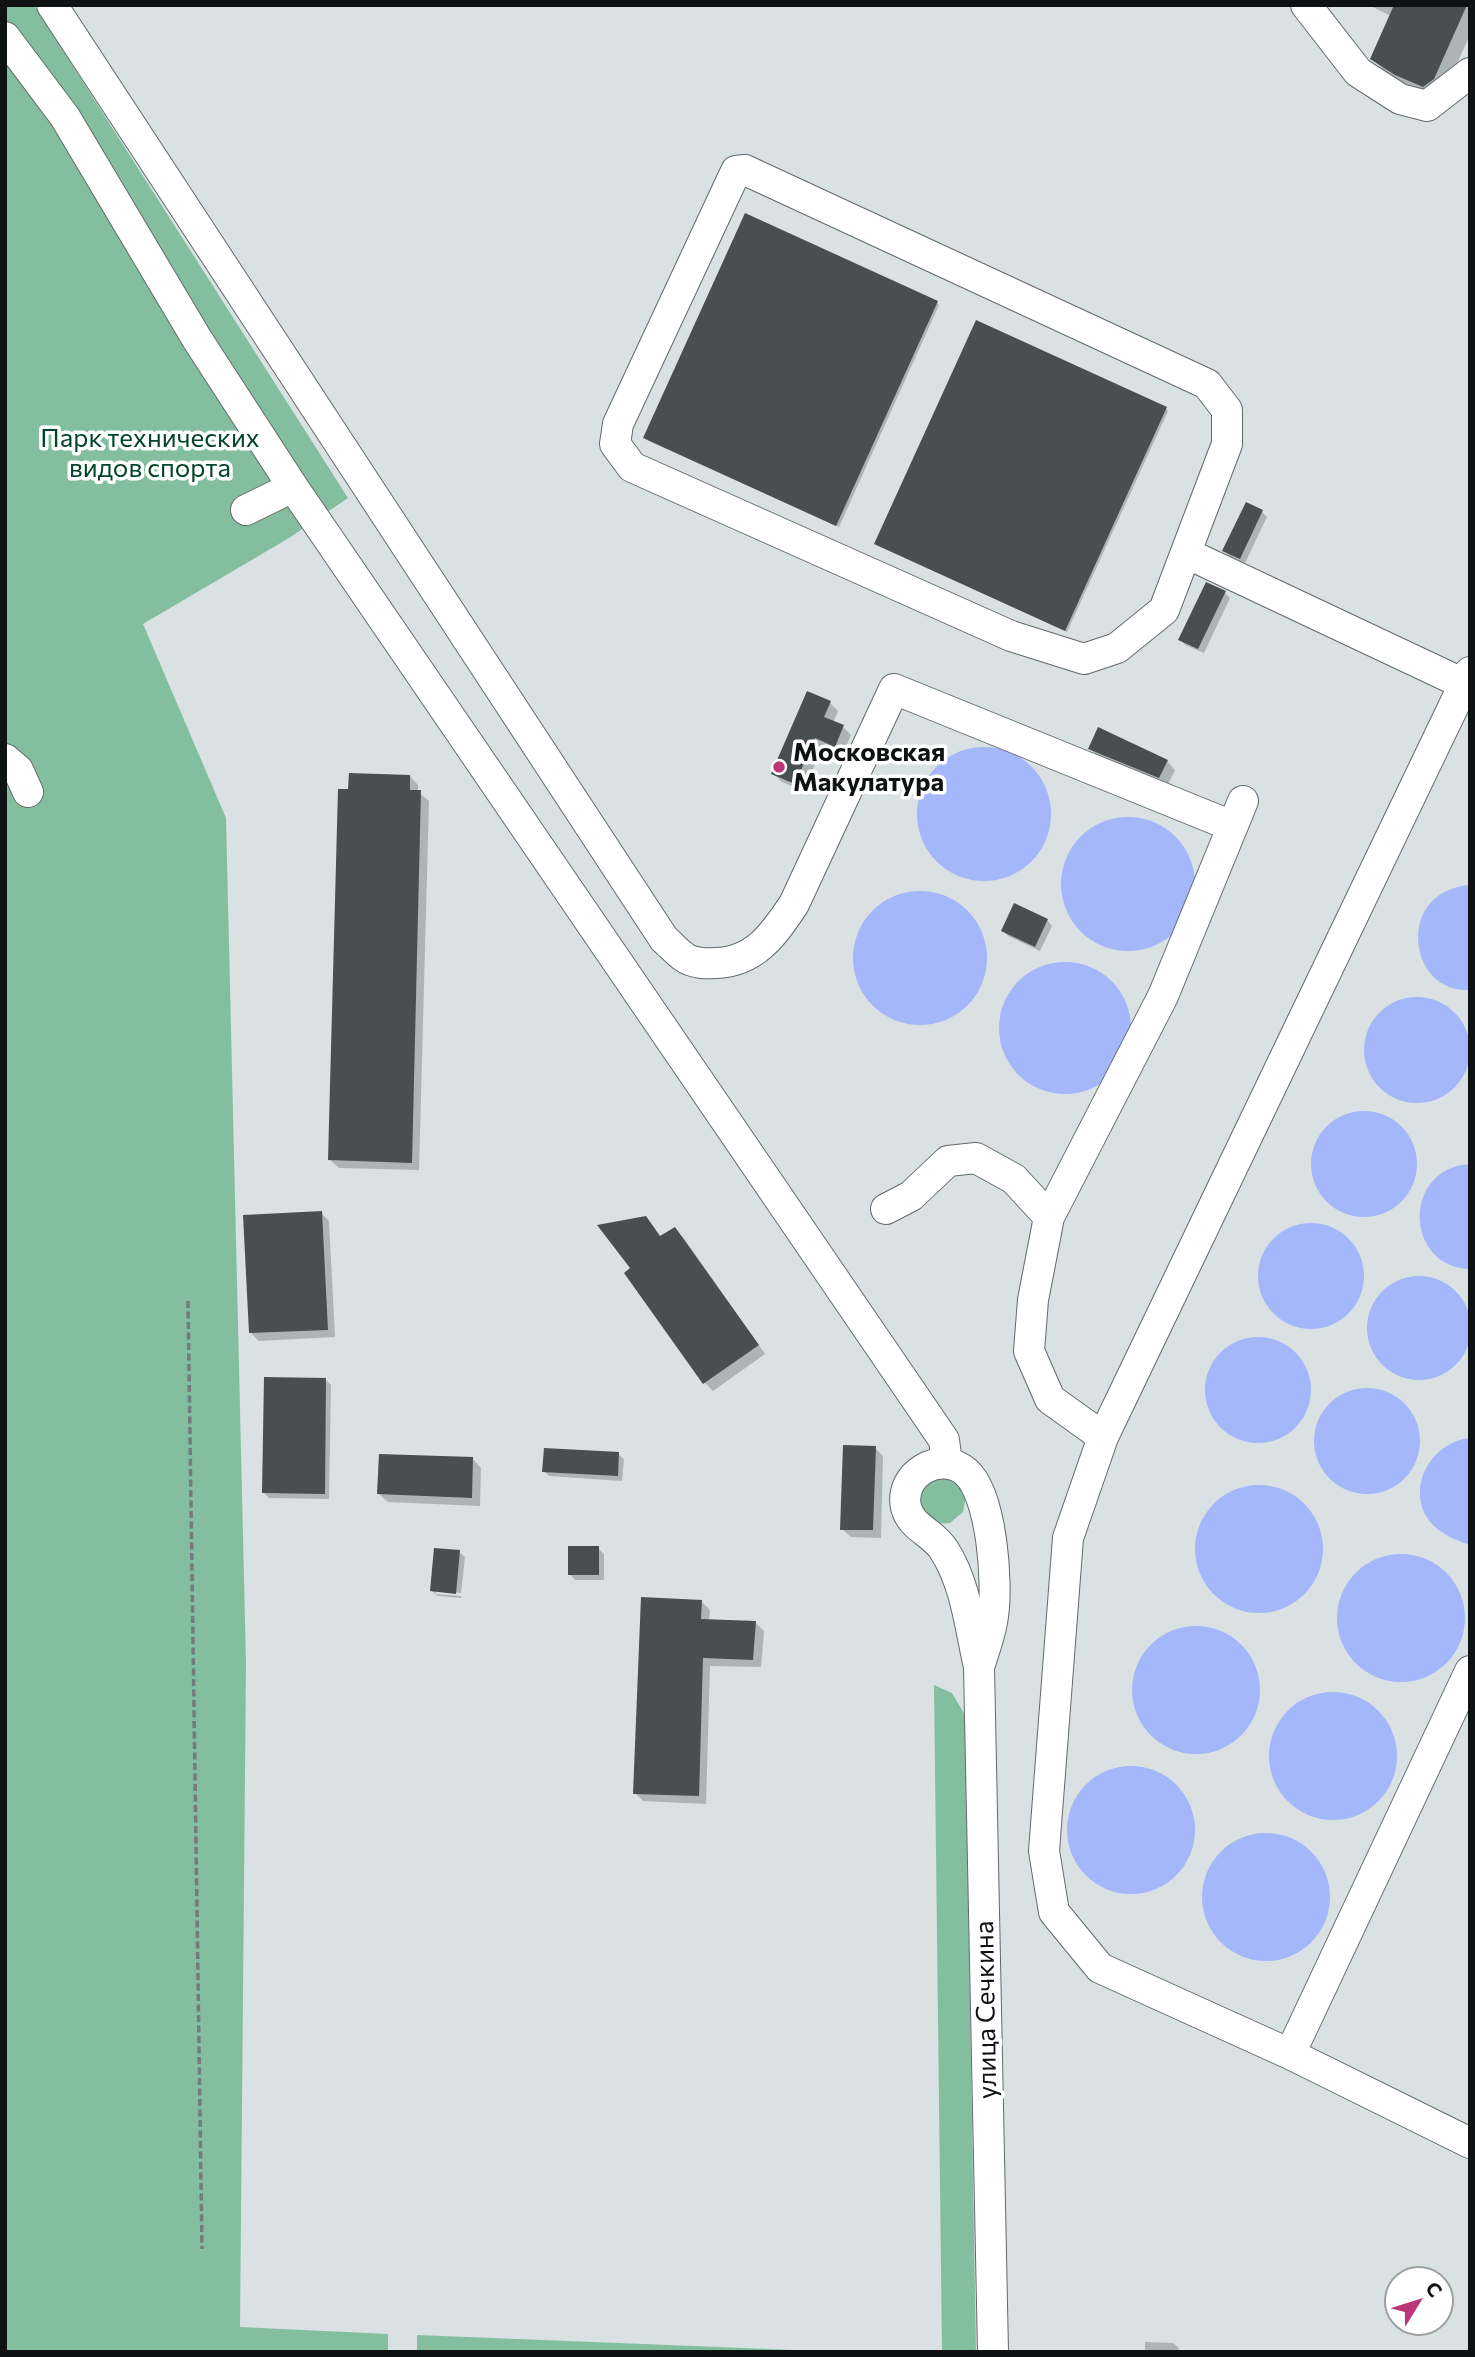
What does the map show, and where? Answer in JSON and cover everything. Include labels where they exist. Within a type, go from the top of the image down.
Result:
[{"type":"street","points":[[52,5],[664,939],[686,959],[706,964],[731,963],[753,953],[776,932],[793,904],[894,689],[1238,813],[1163,996],[1049,1217],[1033,1300],[1029,1352],[1050,1399],[1103,1437]]},
{"type":"street","points":[[1306,5],[1358,72],[1400,99],[1427,106],[1470,73]]},
{"type":"street","points":[[5,37],[65,117],[197,339],[293,486],[944,1440],[947,1463]]},
{"type":"street","points":[[745,170],[1207,384],[1227,410],[1227,444],[1186,553],[1164,610],[1117,648],[1084,659],[1011,636],[632,467],[615,444],[618,424],[736,171],[745,170]]},
{"type":"street","points":[[247,510],[293,486]]},
{"type":"street","points":[[1186,553],[1467,678],[1103,1437],[1069,1538],[1044,1851],[1054,1912],[1100,1968],[1290,2054],[1470,2143]]},
{"type":"street","points":[[5,759],[18,770],[28,792]]},
{"type":"street","points":[[886,1209],[911,1196],[948,1161],[975,1158],[1014,1179],[1049,1217]]},
{"type":"street","name":"улица Сечкина","points":[[979,1667],[993,1616],[995,1564],[980,1493],[968,1474],[958,1467],[947,1463],[924,1467],[909,1485],[905,1496],[906,1508],[911,1520],[920,1529],[931,1534],[944,1548],[959,1579],[979,1667],[993,2352]]},
{"type":"street","points":[[1290,2054],[1470,1671]]},
{"type":"path","points":[[188,1301],[202,2249]]},
{"type":"green space","name":"Парк технических видов спорта","points":[[5,5],[34,5],[348,498],[289,538],[143,624],[226,818],[246,1662],[240,2327],[388,2334],[388,2352],[5,2352]]},
{"type":"green space","points":[[952,1477],[966,1496],[963,1512],[950,1523],[937,1523],[924,1513],[918,1495],[930,1478]]},
{"type":"green space","points":[[934,1685],[952,1693],[965,1715],[976,2352],[942,2352]]},
{"type":"green space","points":[[417,2335],[844,2352],[417,2352]]},
{"type":"water","points":[[984,747],[1010,752],[1031,767],[1046,788],[1051,814],[1046,840],[1031,861],[1010,876],[984,881],[958,876],[937,861],[922,840],[917,814],[922,788],[937,767],[958,752]]},
{"type":"water","points":[[1128,817],[1154,822],[1175,837],[1190,858],[1195,884],[1190,910],[1175,931],[1154,946],[1128,951],[1102,946],[1081,931],[1066,910],[1061,884],[1066,858],[1081,837],[1102,822]]},
{"type":"water","points":[[1470,885],[1470,990],[1449,987],[1433,976],[1423,960],[1418,941],[1420,922],[1429,904],[1446,891]]},
{"type":"water","points":[[920,891],[946,896],[967,911],[982,932],[987,958],[982,984],[967,1005],[946,1020],[920,1025],[894,1020],[873,1005],[858,984],[853,958],[858,932],[873,911],[894,896]]},
{"type":"water","points":[[1065,962],[1090,967],[1112,981],[1126,1003],[1131,1028],[1126,1053],[1112,1075],[1090,1089],[1065,1094],[1040,1089],[1018,1075],[1004,1053],[999,1028],[1004,1003],[1018,981],[1040,967]]},
{"type":"water","points":[[1417,997],[1437,1001],[1454,1013],[1466,1030],[1470,1050],[1466,1070],[1454,1087],[1437,1099],[1417,1103],[1397,1099],[1380,1087],[1368,1070],[1364,1050],[1368,1030],[1380,1013],[1397,1001]]},
{"type":"water","points":[[1364,1111],[1384,1115],[1401,1127],[1413,1144],[1417,1164],[1413,1184],[1401,1201],[1384,1213],[1364,1217],[1344,1213],[1327,1201],[1315,1184],[1311,1164],[1315,1144],[1327,1127],[1344,1115]]},
{"type":"water","points":[[1470,1164],[1470,1269],[1448,1264],[1433,1252],[1423,1236],[1420,1217],[1423,1198],[1432,1182],[1448,1170]]},
{"type":"water","points":[[1311,1223],[1331,1227],[1348,1239],[1360,1256],[1364,1276],[1360,1296],[1348,1313],[1331,1325],[1311,1329],[1291,1325],[1274,1313],[1262,1296],[1258,1276],[1262,1256],[1274,1239],[1291,1227]]},
{"type":"water","points":[[1419,1276],[1439,1280],[1456,1291],[1467,1308],[1471,1328],[1467,1348],[1456,1365],[1439,1376],[1419,1380],[1399,1376],[1382,1365],[1371,1348],[1367,1328],[1371,1308],[1382,1291],[1399,1280]]},
{"type":"water","points":[[1258,1337],[1278,1341],[1295,1353],[1307,1370],[1311,1390],[1307,1410],[1295,1427],[1278,1439],[1258,1443],[1238,1439],[1221,1427],[1209,1410],[1205,1390],[1209,1370],[1221,1353],[1238,1341]]},
{"type":"water","points":[[1367,1388],[1387,1392],[1404,1404],[1416,1421],[1420,1441],[1416,1461],[1404,1478],[1387,1490],[1367,1494],[1347,1490],[1330,1478],[1318,1461],[1314,1441],[1318,1421],[1330,1404],[1347,1392]]},
{"type":"water","points":[[1470,1438],[1470,1544],[1467,1544],[1433,1525],[1424,1512],[1420,1498],[1425,1471],[1432,1459],[1455,1442]]},
{"type":"water","points":[[1259,1485],[1284,1490],[1305,1503],[1318,1524],[1323,1549],[1318,1574],[1305,1595],[1284,1608],[1259,1613],[1234,1608],[1213,1595],[1200,1574],[1195,1549],[1200,1524],[1213,1503],[1234,1490]]},
{"type":"water","points":[[1401,1554],[1426,1559],[1446,1573],[1460,1593],[1465,1618],[1460,1643],[1446,1663],[1426,1677],[1401,1682],[1376,1677],[1356,1663],[1342,1643],[1337,1618],[1342,1593],[1356,1573],[1376,1559]]},
{"type":"water","points":[[1196,1626],[1221,1631],[1241,1645],[1255,1665],[1260,1690],[1255,1715],[1241,1735],[1221,1749],[1196,1754],[1171,1749],[1151,1735],[1137,1715],[1132,1690],[1137,1665],[1151,1645],[1171,1631]]},
{"type":"water","points":[[1333,1692],[1358,1697],[1378,1711],[1392,1731],[1397,1756],[1392,1781],[1378,1801],[1358,1815],[1333,1820],[1308,1815],[1288,1801],[1274,1781],[1269,1756],[1274,1731],[1288,1711],[1308,1697]]},
{"type":"water","points":[[1131,1766],[1156,1771],[1176,1785],[1190,1805],[1195,1830],[1190,1855],[1176,1875],[1156,1889],[1131,1894],[1106,1889],[1086,1875],[1072,1855],[1067,1830],[1072,1805],[1086,1785],[1106,1771]]},
{"type":"water","points":[[1266,1833],[1291,1838],[1312,1851],[1325,1872],[1330,1897],[1325,1922],[1312,1943],[1291,1956],[1266,1961],[1241,1956],[1220,1943],[1207,1922],[1202,1897],[1207,1872],[1220,1851],[1241,1838]]},
{"type":"building","points":[[1394,5],[1467,5],[1434,79],[1423,87],[1395,75],[1370,59]]},
{"type":"building","points":[[745,213],[938,301],[836,526],[643,438]]},
{"type":"building","points":[[976,320],[1167,407],[1065,631],[874,544]]},
{"type":"building","points":[[1246,502],[1263,510],[1240,559],[1222,551]]},
{"type":"building","points":[[1206,582],[1226,591],[1198,649],[1178,640]]},
{"type":"building","points":[[807,691],[831,701],[824,717],[844,725],[835,747],[815,738],[795,784],[771,774]]},
{"type":"building","points":[[1098,727],[1168,760],[1159,778],[1088,749]]},
{"type":"building","points":[[349,773],[410,775],[410,790],[421,790],[412,1163],[328,1160],[338,789],[348,789]]},
{"type":"building","points":[[1014,903],[1048,919],[1035,947],[1001,931]]},
{"type":"building","points":[[322,1211],[328,1330],[249,1333],[243,1215]]},
{"type":"building","points":[[646,1216],[660,1236],[675,1227],[759,1345],[703,1384],[624,1273],[630,1268],[597,1225]]},
{"type":"building","points":[[264,1377],[326,1378],[325,1494],[262,1493]]},
{"type":"building","points":[[843,1445],[876,1446],[873,1530],[840,1530]]},
{"type":"building","points":[[544,1448],[619,1452],[618,1476],[542,1472]]},
{"type":"building","points":[[379,1454],[473,1457],[472,1498],[377,1494]]},
{"type":"building","points":[[568,1546],[599,1546],[599,1575],[568,1575]]},
{"type":"building","points":[[434,1548],[460,1550],[456,1594],[430,1591]]},
{"type":"building","points":[[641,1597],[702,1600],[701,1619],[756,1621],[753,1660],[703,1658],[699,1796],[633,1794]]},
{"type":"place","name":"Московская Макулатура","points":[[779,767]]}]
